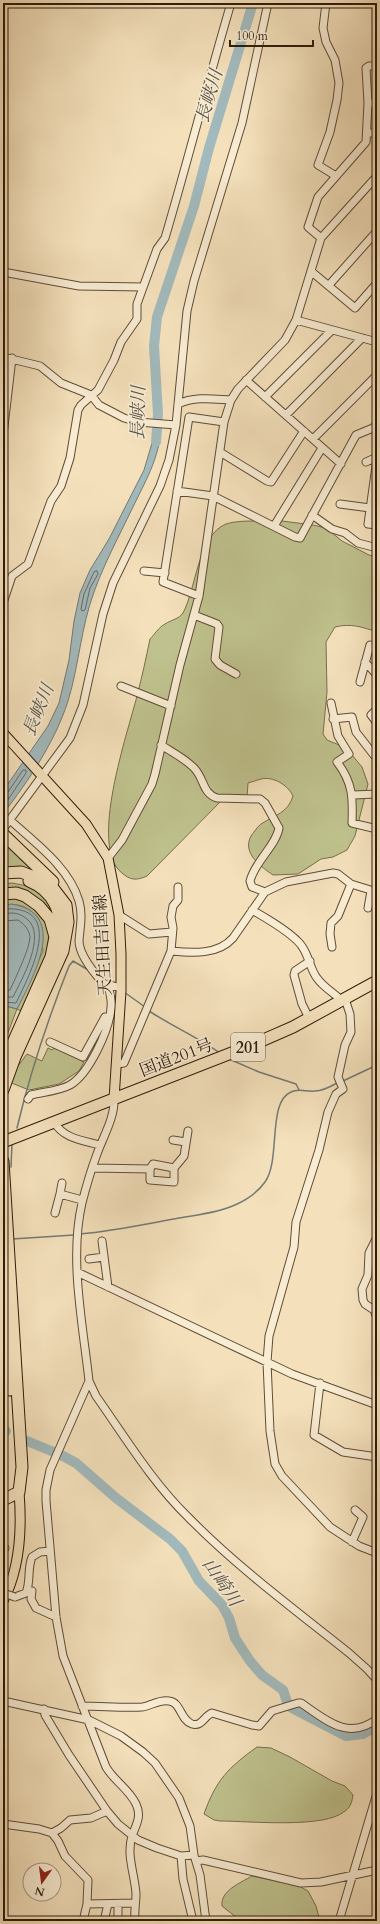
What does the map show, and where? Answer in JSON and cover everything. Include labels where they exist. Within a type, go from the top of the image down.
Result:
[{"type":"highway","points":[[3,1090],[15,1057],[63,951],[68,922],[66,905],[56,885],[4,834]]},
{"type":"highway","points":[[3,872],[21,872],[38,877],[53,888],[66,905]]},
{"type":"highway","points":[[3,879],[18,879],[30,882],[47,892],[53,899],[60,920],[59,936],[51,957],[3,1065]]},
{"type":"highway","points":[[3,894],[16,893],[25,896],[45,911],[50,919],[55,937],[51,957]]},
{"type":"highway","name":"国道201号","points":[[3,1142],[252,1046],[344,1000],[377,981]]},
{"type":"highway","points":[[3,1161],[22,1467],[19,1492]]},
{"type":"highway","points":[[3,1287],[14,1463],[19,1492]]},
{"type":"highway","points":[[3,1500],[19,1492]]},
{"type":"main road","name":"天生田吉国線","points":[[3,733],[86,824],[108,858],[119,915],[121,988],[114,1099]]},
{"type":"main road","points":[[3,1601],[9,1590],[19,1548],[21,1516],[19,1492]]},
{"type":"street","points":[[3,603],[12,576],[28,564],[31,558],[51,501],[60,486],[70,458],[78,410],[91,395],[98,390],[114,360],[121,342],[137,319],[137,304],[157,249],[165,238],[193,143],[208,82],[231,3]]},
{"type":"street","points":[[4,834],[10,820],[70,738],[78,720],[103,614],[113,583],[160,486],[169,460],[176,425],[187,311],[190,296],[242,124],[268,3]]},
{"type":"street","points":[[326,3],[323,28],[326,42],[335,60],[339,83],[330,132],[318,165],[336,176]]},
{"type":"street","points":[[321,238],[308,227],[318,197],[366,142],[368,103],[366,68],[369,66],[377,66]]},
{"type":"street","points":[[368,103],[377,103]]},
{"type":"street","points":[[367,133],[377,132]]},
{"type":"street","points":[[108,858],[122,840],[152,784],[170,706],[199,596],[224,422],[231,400],[246,380],[285,340],[296,320],[312,272],[321,238],[374,184],[377,176]]},
{"type":"street","points":[[329,286],[377,230]]},
{"type":"street","points":[[3,272],[79,286],[143,287]]},
{"type":"street","points":[[312,272],[355,308],[377,283]]},
{"type":"street","points":[[296,320],[362,338],[376,340]]},
{"type":"street","points":[[265,397],[332,330]]},
{"type":"street","points":[[286,415],[362,338]]},
{"type":"street","points":[[3,357],[40,366],[61,383],[91,395],[98,405],[111,412],[138,422],[176,425]]},
{"type":"street","points":[[3,435],[12,358]]},
{"type":"street","points":[[313,439],[377,375]]},
{"type":"street","points":[[246,380],[341,464]]},
{"type":"street","points":[[178,404],[187,400],[208,398],[231,400]]},
{"type":"street","points":[[199,596],[163,582],[164,573],[189,417],[224,422]]},
{"type":"street","points":[[177,491],[213,496],[294,537],[300,538],[356,435],[376,428]]},
{"type":"street","points":[[220,452],[267,481],[272,482],[304,431]]},
{"type":"street","points":[[274,526],[322,448]]},
{"type":"street","points":[[366,462],[377,458],[375,486],[368,524],[377,525]]},
{"type":"street","points":[[340,504],[370,508]]},
{"type":"street","points":[[312,515],[332,529],[345,533],[358,543],[377,548]]},
{"type":"street","points":[[147,569],[164,573]]},
{"type":"street","points":[[194,615],[217,624],[219,627],[216,659],[220,665],[236,674]]},
{"type":"street","points":[[360,682],[370,645]]},
{"type":"street","points":[[365,662],[376,670]]},
{"type":"street","points":[[121,686],[170,706]]},
{"type":"street","points":[[331,703],[333,719],[338,736],[349,754],[337,762],[343,770],[353,795],[352,823],[377,829]]},
{"type":"street","points":[[377,709],[371,715],[377,722]]},
{"type":"street","points":[[333,719],[352,717],[356,732],[377,759]]},
{"type":"street","points":[[161,745],[195,769],[207,792],[211,796],[217,798],[260,799],[265,803],[277,824],[278,833],[257,863],[250,881],[252,887],[265,892]]},
{"type":"street","points":[[353,795],[377,794]]},
{"type":"street","points":[[10,820],[67,875],[79,902],[81,926],[79,941],[81,951],[99,979],[108,986],[121,988]]},
{"type":"street","points":[[171,951],[184,952],[217,950],[227,945],[265,892],[291,881],[333,873],[338,874],[351,884],[374,892],[368,908]]},
{"type":"street","points":[[332,947],[330,934],[332,923],[338,916],[351,884]]},
{"type":"street","points":[[117,1064],[124,1063],[171,951],[171,917],[174,906],[178,900],[178,887]]},
{"type":"street","points":[[252,910],[273,921],[279,928],[297,939],[310,961],[317,979],[344,1000],[350,1014],[351,1032],[345,1045],[338,1077],[344,1089],[336,1094],[328,1112],[319,1150],[296,1222],[294,1247],[269,1336],[267,1362],[270,1431],[275,1464],[282,1476],[330,1527],[352,1542],[377,1553]]},
{"type":"street","points":[[119,915],[149,934],[172,932]]},
{"type":"street","points":[[309,1018],[302,1004],[294,975],[295,971],[310,961]]},
{"type":"street","points":[[28,1099],[31,1094],[68,1086],[81,1076],[97,1050],[109,1018],[111,1000],[108,986]]},
{"type":"street","points":[[50,1042],[83,1057],[105,1017],[109,1018]]},
{"type":"street","points":[[114,1099],[114,1105],[109,1122],[82,1200],[78,1224],[77,1272],[89,1381],[96,1396],[154,1478],[187,1516],[232,1560],[353,1657],[377,1680]]},
{"type":"street","points":[[54,1122],[62,1133],[67,1136],[100,1145]]},
{"type":"street","points":[[174,1168],[154,1164],[150,1169],[150,1180],[174,1182],[174,1168],[184,1156],[188,1131]]},
{"type":"street","points":[[173,1140],[186,1142]]},
{"type":"street","points":[[93,1168],[150,1169]]},
{"type":"street","points":[[55,1214],[62,1183]]},
{"type":"street","points":[[60,1194],[82,1200]]},
{"type":"street","points":[[377,1237],[369,1253],[368,1275],[362,1289],[362,1300],[374,1310],[377,1318]]},
{"type":"street","points":[[102,1241],[108,1287]]},
{"type":"street","points":[[89,1259],[104,1257]]},
{"type":"street","points":[[77,1272],[199,1328],[292,1374],[377,1405]]},
{"type":"street","points":[[89,1381],[54,1457],[47,1481],[46,1502],[50,1550],[56,1617],[63,1656],[82,1706],[89,1720],[95,1743],[106,1766],[111,1776],[136,1803],[139,1817],[132,1836],[130,1850],[136,1895],[134,1903],[135,1921]]},
{"type":"street","points":[[320,1384],[314,1435],[343,1452],[377,1457]]},
{"type":"street","points":[[352,1542],[363,1517],[355,1510]]},
{"type":"street","points":[[3,1593],[15,1597],[22,1596],[26,1593],[29,1587],[29,1570],[32,1557],[40,1552],[50,1550]]},
{"type":"street","points":[[32,1591],[31,1599],[36,1608],[56,1617]]},
{"type":"street","points":[[3,1701],[89,1720],[132,1743],[164,1774],[179,1798],[190,1826],[195,1858],[200,1876],[206,1921]]},
{"type":"street","points":[[82,1706],[141,1707],[158,1702],[169,1701],[175,1703],[186,1721],[193,1724],[200,1723],[212,1713],[256,1726],[262,1724],[264,1718],[272,1710],[289,1705],[301,1704],[325,1720],[350,1729],[363,1728],[377,1719]]},
{"type":"street","points":[[44,1709],[44,1715],[62,1746],[107,1811],[132,1836],[181,1856],[300,1883],[321,1882],[377,1870]]},
{"type":"street","points":[[339,1921],[377,1793]]},
{"type":"street","points":[[52,1833],[61,1828],[70,1820],[90,1818],[107,1811]]},
{"type":"street","points":[[3,1824],[39,1829],[52,1833],[58,1841],[65,1856],[88,1880],[87,1904],[83,1921]]},
{"type":"street","points":[[181,1856],[183,1879],[193,1921]]},
{"type":"street","points":[[87,1904],[134,1903]]},
{"type":"street","points":[[105,1917],[108,1904]]},
{"type":"street","points":[[118,1904],[118,1921]]},
{"type":"green space","points":[[282,521],[326,528],[342,541],[369,555],[377,557],[377,632],[356,626],[346,625],[335,627],[326,642],[327,692],[323,734],[327,740],[344,747],[352,755],[362,767],[368,784],[355,836],[347,850],[333,857],[321,859],[298,874],[273,875],[263,868],[254,858],[249,848],[249,842],[251,836],[259,826],[284,810],[291,802],[293,796],[288,788],[280,782],[266,778],[248,783],[247,797],[225,797],[147,876],[140,879],[128,877],[122,873],[113,859],[109,839],[109,815],[119,761],[139,689],[150,639],[163,625],[177,618],[183,613],[204,551],[209,539],[217,530],[232,522]]},
{"type":"green space","points":[[7,842],[36,871],[29,869],[3,868],[3,845]]},
{"type":"green space","points":[[12,883],[35,888],[44,894],[48,899],[54,915],[32,895],[19,891],[3,890],[3,884]]},
{"type":"green space","points":[[4,897],[25,900],[39,910],[47,922],[49,936],[46,952],[41,968],[21,1011],[17,1009],[43,951],[39,919],[23,906],[3,906]]},
{"type":"green space","points":[[3,1005],[17,1009],[3,1046]]},
{"type":"green space","points":[[48,1048],[52,1050],[54,1048],[84,1062],[79,1071],[59,1084],[29,1090],[9,1082],[15,1070],[27,1054],[42,1061]]},
{"type":"green space","points":[[257,1747],[271,1748],[332,1781],[345,1786],[353,1795],[350,1806],[335,1817],[321,1820],[286,1823],[220,1821],[214,1820],[204,1814],[218,1783],[231,1768]]},
{"type":"green space","points":[[252,1876],[299,1886],[308,1891],[316,1906],[320,1921],[241,1921],[222,1906],[222,1901],[227,1892]]},
{"type":"water","points":[[161,427],[158,449],[151,469],[107,561],[94,592],[86,619],[72,687],[63,716],[49,746],[3,814],[3,791],[48,726],[59,703],[69,660],[74,621],[80,593],[90,570],[109,539],[144,470],[155,433]]},
{"type":"water","points":[[11,904],[29,910],[39,920],[43,933],[42,948],[38,964],[17,1009],[3,1005],[3,906]]},
{"type":"waterway","name":"長峡川","points":[[156,442],[158,414],[154,346],[157,317],[194,206],[209,148],[253,3]]},
{"type":"waterway","points":[[17,1128],[40,1046],[69,966],[73,961],[90,971]]},
{"type":"waterway","points":[[124,992],[145,1007]]},
{"type":"waterway","points":[[149,1011],[220,1053]]},
{"type":"waterway","points":[[229,1059],[259,1072],[296,1084],[299,1090]]},
{"type":"waterway","points":[[343,1081],[377,1065]]},
{"type":"waterway","points":[[80,1234],[207,1213],[228,1208],[243,1201],[262,1186],[270,1172],[276,1119],[279,1107],[284,1098],[294,1091],[321,1090],[337,1083]]},
{"type":"waterway","points":[[11,1167],[12,1143]]},
{"type":"waterway","points":[[12,1239],[74,1235]]},
{"type":"waterway","name":"山崎川","points":[[27,1441],[76,1463],[116,1498],[170,1539],[182,1551],[199,1581],[222,1605],[229,1618],[235,1638],[250,1661],[262,1675],[283,1690],[287,1702],[292,1708],[346,1736],[363,1734],[377,1726]]}]
